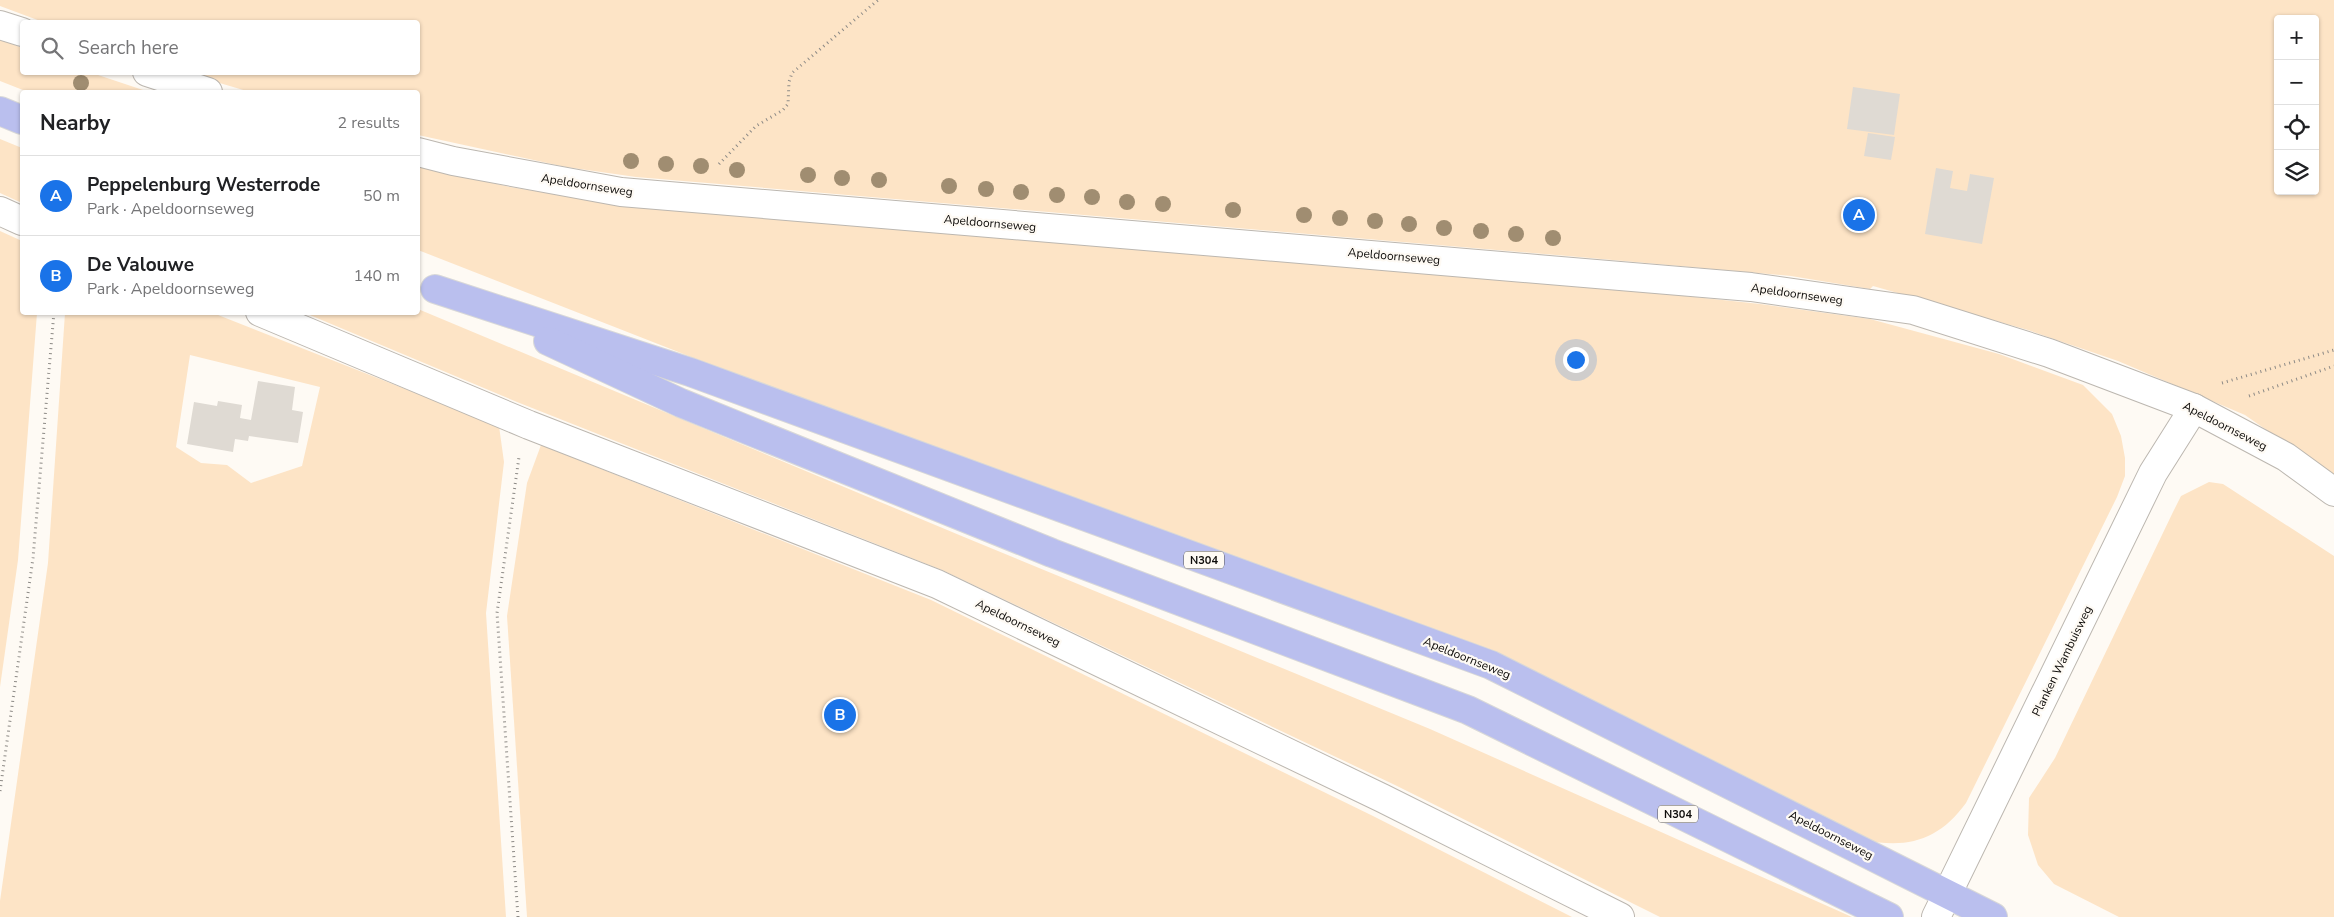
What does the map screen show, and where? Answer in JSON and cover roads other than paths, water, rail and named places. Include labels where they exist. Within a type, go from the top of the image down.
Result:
[{"type":"main road","points":[[0,111],[20,119]]},
{"type":"main road","name":"Apeldoornseweg","points":[[426,285],[690,372],[1491,665],[1941,906],[1993,917]]},
{"type":"main road","name":"Apeldoornseweg","points":[[426,285],[681,403],[1052,553],[1468,710],[1889,917]]},
{"type":"street","points":[[0,25],[20,31]]},
{"type":"street","points":[[156,75],[202,90]]},
{"type":"street","name":"Apeldoornseweg","points":[[420,153],[453,161],[621,192],[1751,287],[1912,310],[2049,353],[2194,408],[2286,457],[2334,492]]},
{"type":"street","points":[[0,211],[20,220]]},
{"type":"street","name":"Apeldoornseweg","points":[[267,315],[529,425],[937,584],[1382,798],[1620,917]]},
{"type":"street","name":"Planken Wambuisweg","points":[[1941,906],[2153,473],[2194,408]]},
{"type":"place","name":"Peppelenburg Westerrode","points":[[1859,215]]},
{"type":"place","name":"De Valouwe","points":[[840,715]]}]
